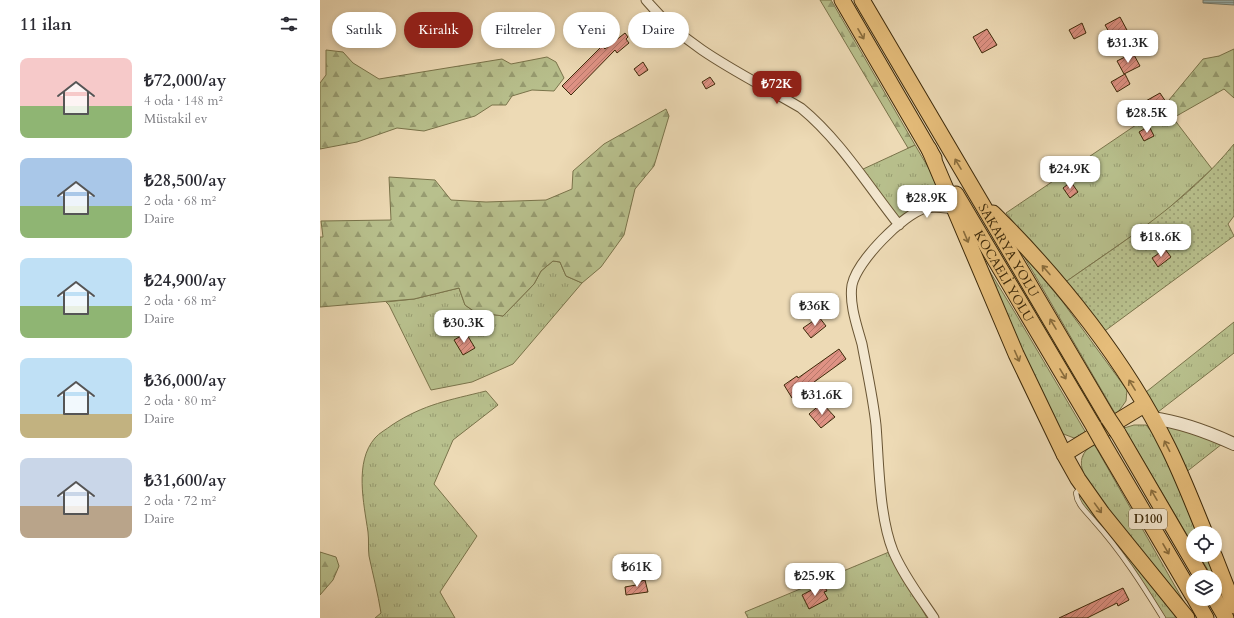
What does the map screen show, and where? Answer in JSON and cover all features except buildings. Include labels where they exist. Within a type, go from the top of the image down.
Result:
[{"type":"highway","name":"KOCAELİ YOLU","points":[[842,0],[1186,584]]},
{"type":"highway","name":"SAKARYA YOLU","points":[[862,0],[1198,570]]},
{"type":"highway","points":[[930,149],[1019,361],[1064,454],[1082,485],[1102,513],[1187,618]]},
{"type":"highway","points":[[977,197],[1013,232],[1089,324],[1122,370],[1168,447],[1202,526]]},
{"type":"highway","points":[[1064,454],[1144,405]]},
{"type":"highway","points":[[1217,562],[1234,606]]},
{"type":"highway","points":[[1199,606],[1206,618]]},
{"type":"highway","points":[[1219,606],[1226,618]]},
{"type":"street","points":[[646,0],[661,17],[690,43],[801,108],[815,119],[830,134],[899,225]]},
{"type":"street","points":[[934,618],[900,565],[889,540],[884,516],[875,422],[866,366],[851,293],[855,275],[863,262],[899,225],[926,208],[954,208]]},
{"type":"street","points":[[1152,418],[1171,421],[1207,432],[1234,444]]},
{"type":"lane","points":[[1082,485],[1076,493],[1080,505],[1124,558],[1163,618]]},
{"type":"green space","points":[[820,0],[831,0],[915,145],[908,148]]},
{"type":"green space","points":[[1234,49],[1234,98],[1224,89],[1173,118],[1164,106],[1203,59],[1219,56]]},
{"type":"green space","points":[[326,50],[343,52],[353,63],[379,79],[502,59],[511,64],[547,57],[556,62],[564,78],[554,91],[532,90],[512,96],[506,105],[492,105],[475,116],[424,131],[397,128],[357,142],[320,149],[320,83],[326,75]]},
{"type":"green space","points":[[1164,106],[1212,169],[1159,217],[1064,283],[1006,213]]},
{"type":"green space","points":[[666,109],[669,116],[654,166],[635,189],[624,235],[601,267],[582,283],[566,276],[560,262],[553,261],[541,271],[534,284],[503,316],[475,312],[465,305],[459,288],[414,299],[320,307],[320,237],[323,237],[321,221],[391,220],[389,177],[435,180],[451,200],[486,202],[546,200],[572,189],[573,171],[604,144]]},
{"type":"green space","points":[[1234,144],[1234,216],[1228,224],[1234,236],[1102,333],[1064,283],[1154,220],[1216,165]]},
{"type":"green space","points":[[915,145],[941,189],[900,219],[861,170]]},
{"type":"green space","points":[[967,234],[1086,433],[1074,438],[1061,433]]},
{"type":"green space","points":[[1022,253],[1062,301],[1127,390],[1126,401],[1116,415]]},
{"type":"green space","points":[[553,261],[560,262],[566,276],[582,283],[513,364],[472,382],[431,390],[389,305],[386,302],[414,299],[459,288],[465,305],[475,312],[503,316],[534,284],[541,271]]},
{"type":"green space","points":[[1234,322],[1234,353],[1158,412],[1146,392]]},
{"type":"green space","points":[[486,391],[498,405],[453,440],[434,484],[477,536],[440,592],[455,618],[375,618],[381,613],[369,556],[362,484],[364,459],[369,448],[375,438],[381,433],[415,412],[449,400]]},
{"type":"green space","points":[[1134,425],[1146,425],[1154,435],[1168,461],[1195,526],[1186,526],[1186,533],[1124,428]]},
{"type":"green space","points":[[1167,425],[1222,444],[1185,473],[1166,429]]},
{"type":"green space","points":[[1094,444],[1192,616],[1089,486],[1081,463],[1084,453]]},
{"type":"green space","points":[[1076,493],[1083,496],[1179,618],[1163,618],[1140,581],[1080,505]]},
{"type":"green space","points":[[320,552],[336,557],[339,566],[333,580],[320,595]]},
{"type":"green space","points":[[889,552],[927,618],[748,618],[745,612]]},
{"type":"green space","points":[[1203,562],[1210,562],[1213,570],[1208,570]]},
{"type":"water","points":[[1203,0],[1234,0],[1234,5],[1203,3]]}]
